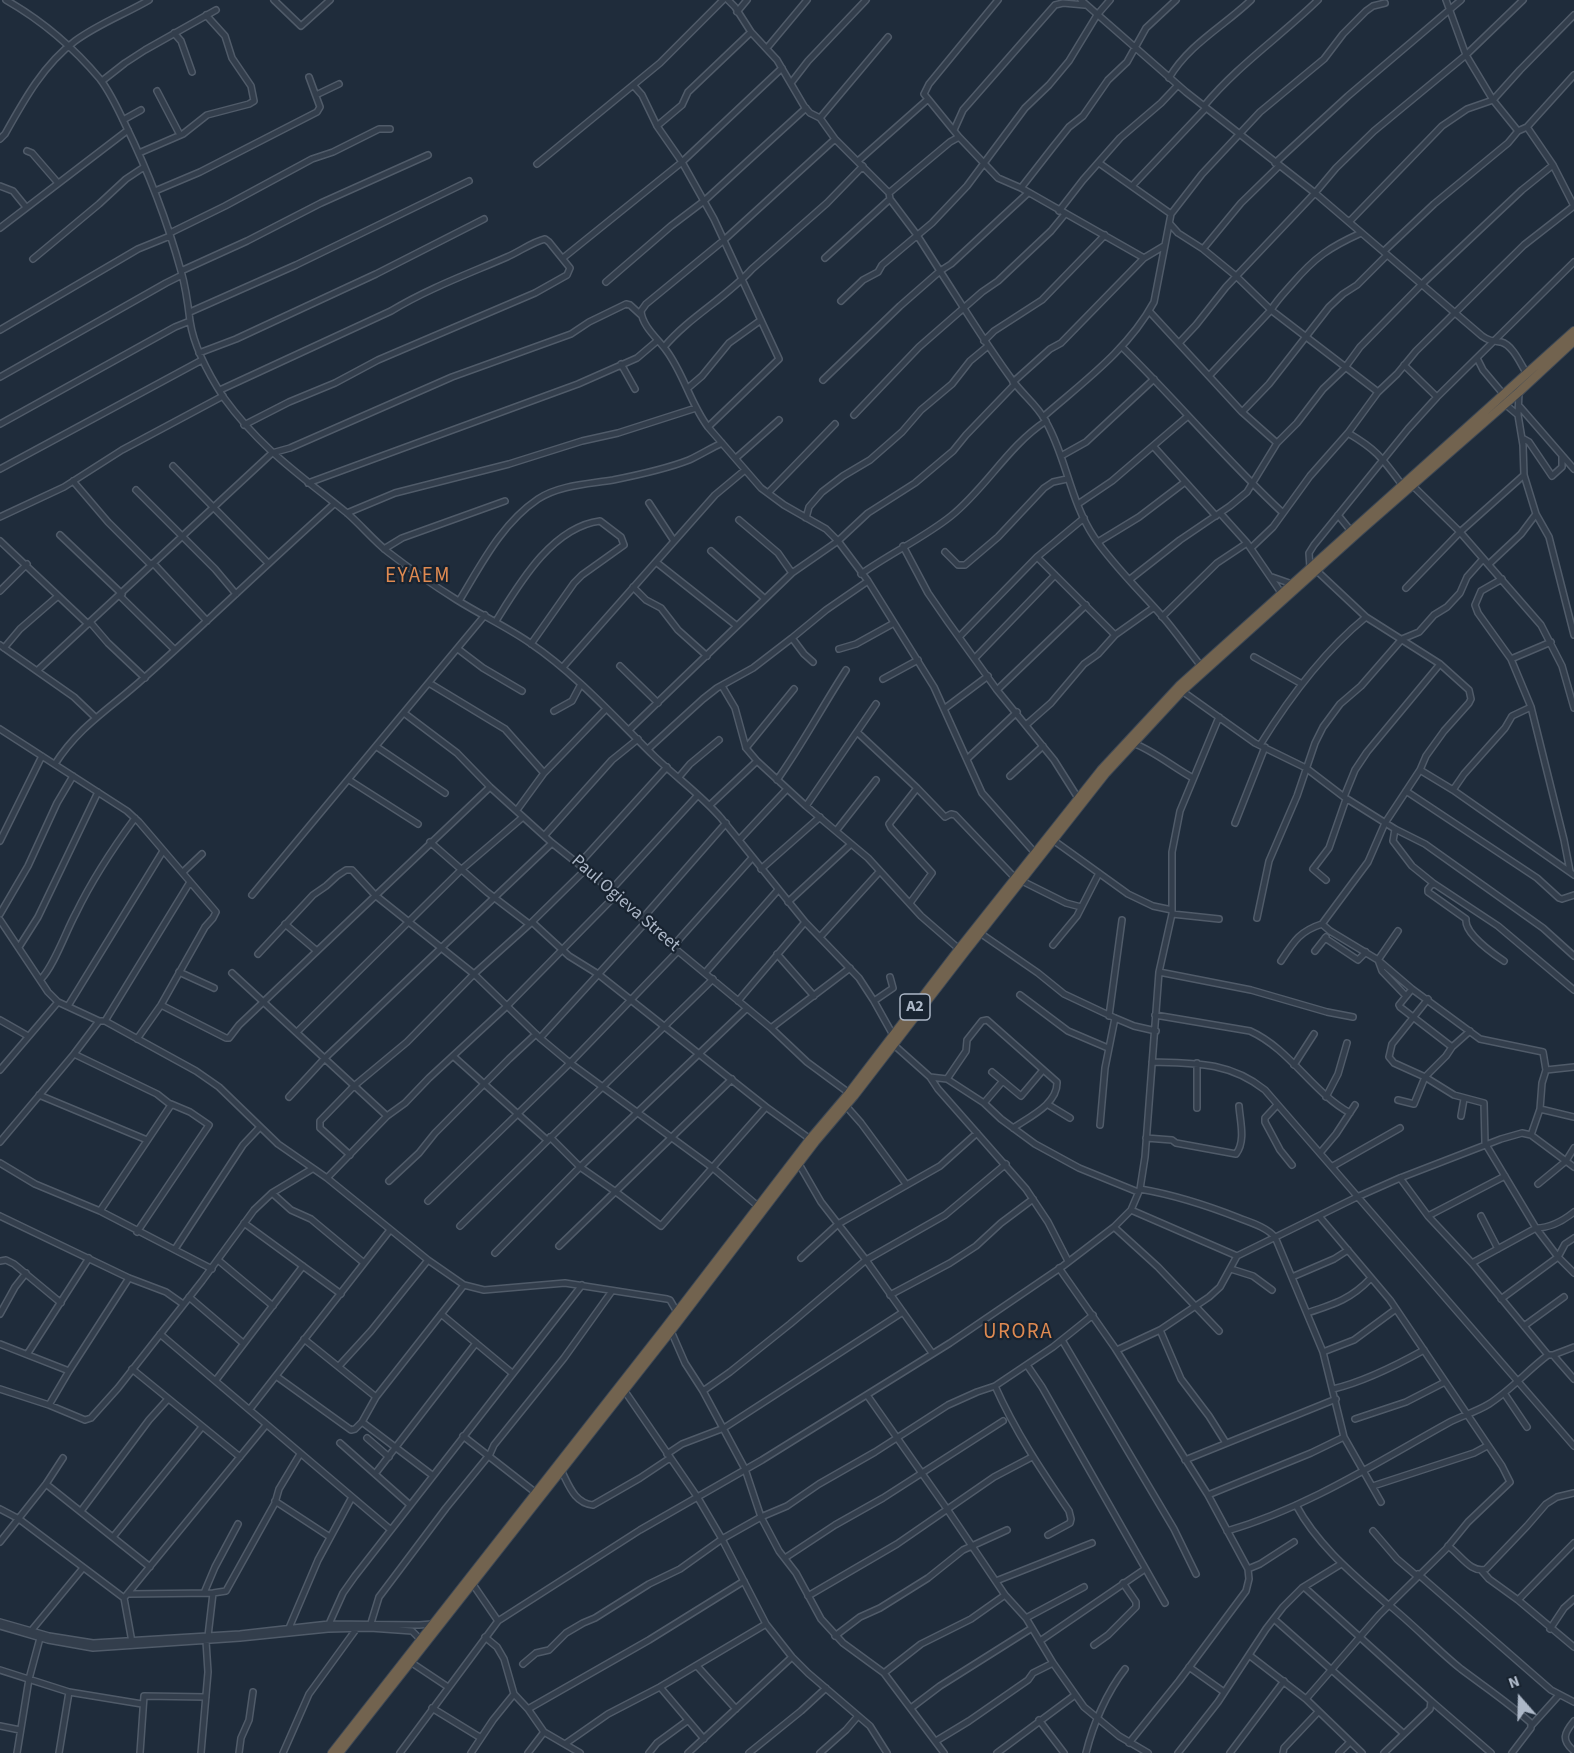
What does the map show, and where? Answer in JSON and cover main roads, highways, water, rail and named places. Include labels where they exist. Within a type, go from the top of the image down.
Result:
[{"type":"highway","name":"A2","points":[[332,1753],[412,1663],[436,1628],[894,1045],[980,933],[1019,880],[1035,853],[1078,798],[1165,700],[1201,666],[1292,584],[1413,486],[1574,331]]},
{"type":"highway","name":"A2","points":[[339,1753],[420,1639],[810,1139],[849,1093],[960,949],[1053,840],[1098,783],[1182,692],[1351,531],[1502,400],[1519,392],[1574,341]]},
{"type":"district","name":"EYAEM","points":[[418,577]]},
{"type":"district","name":"URORA","points":[[1018,1333]]}]
